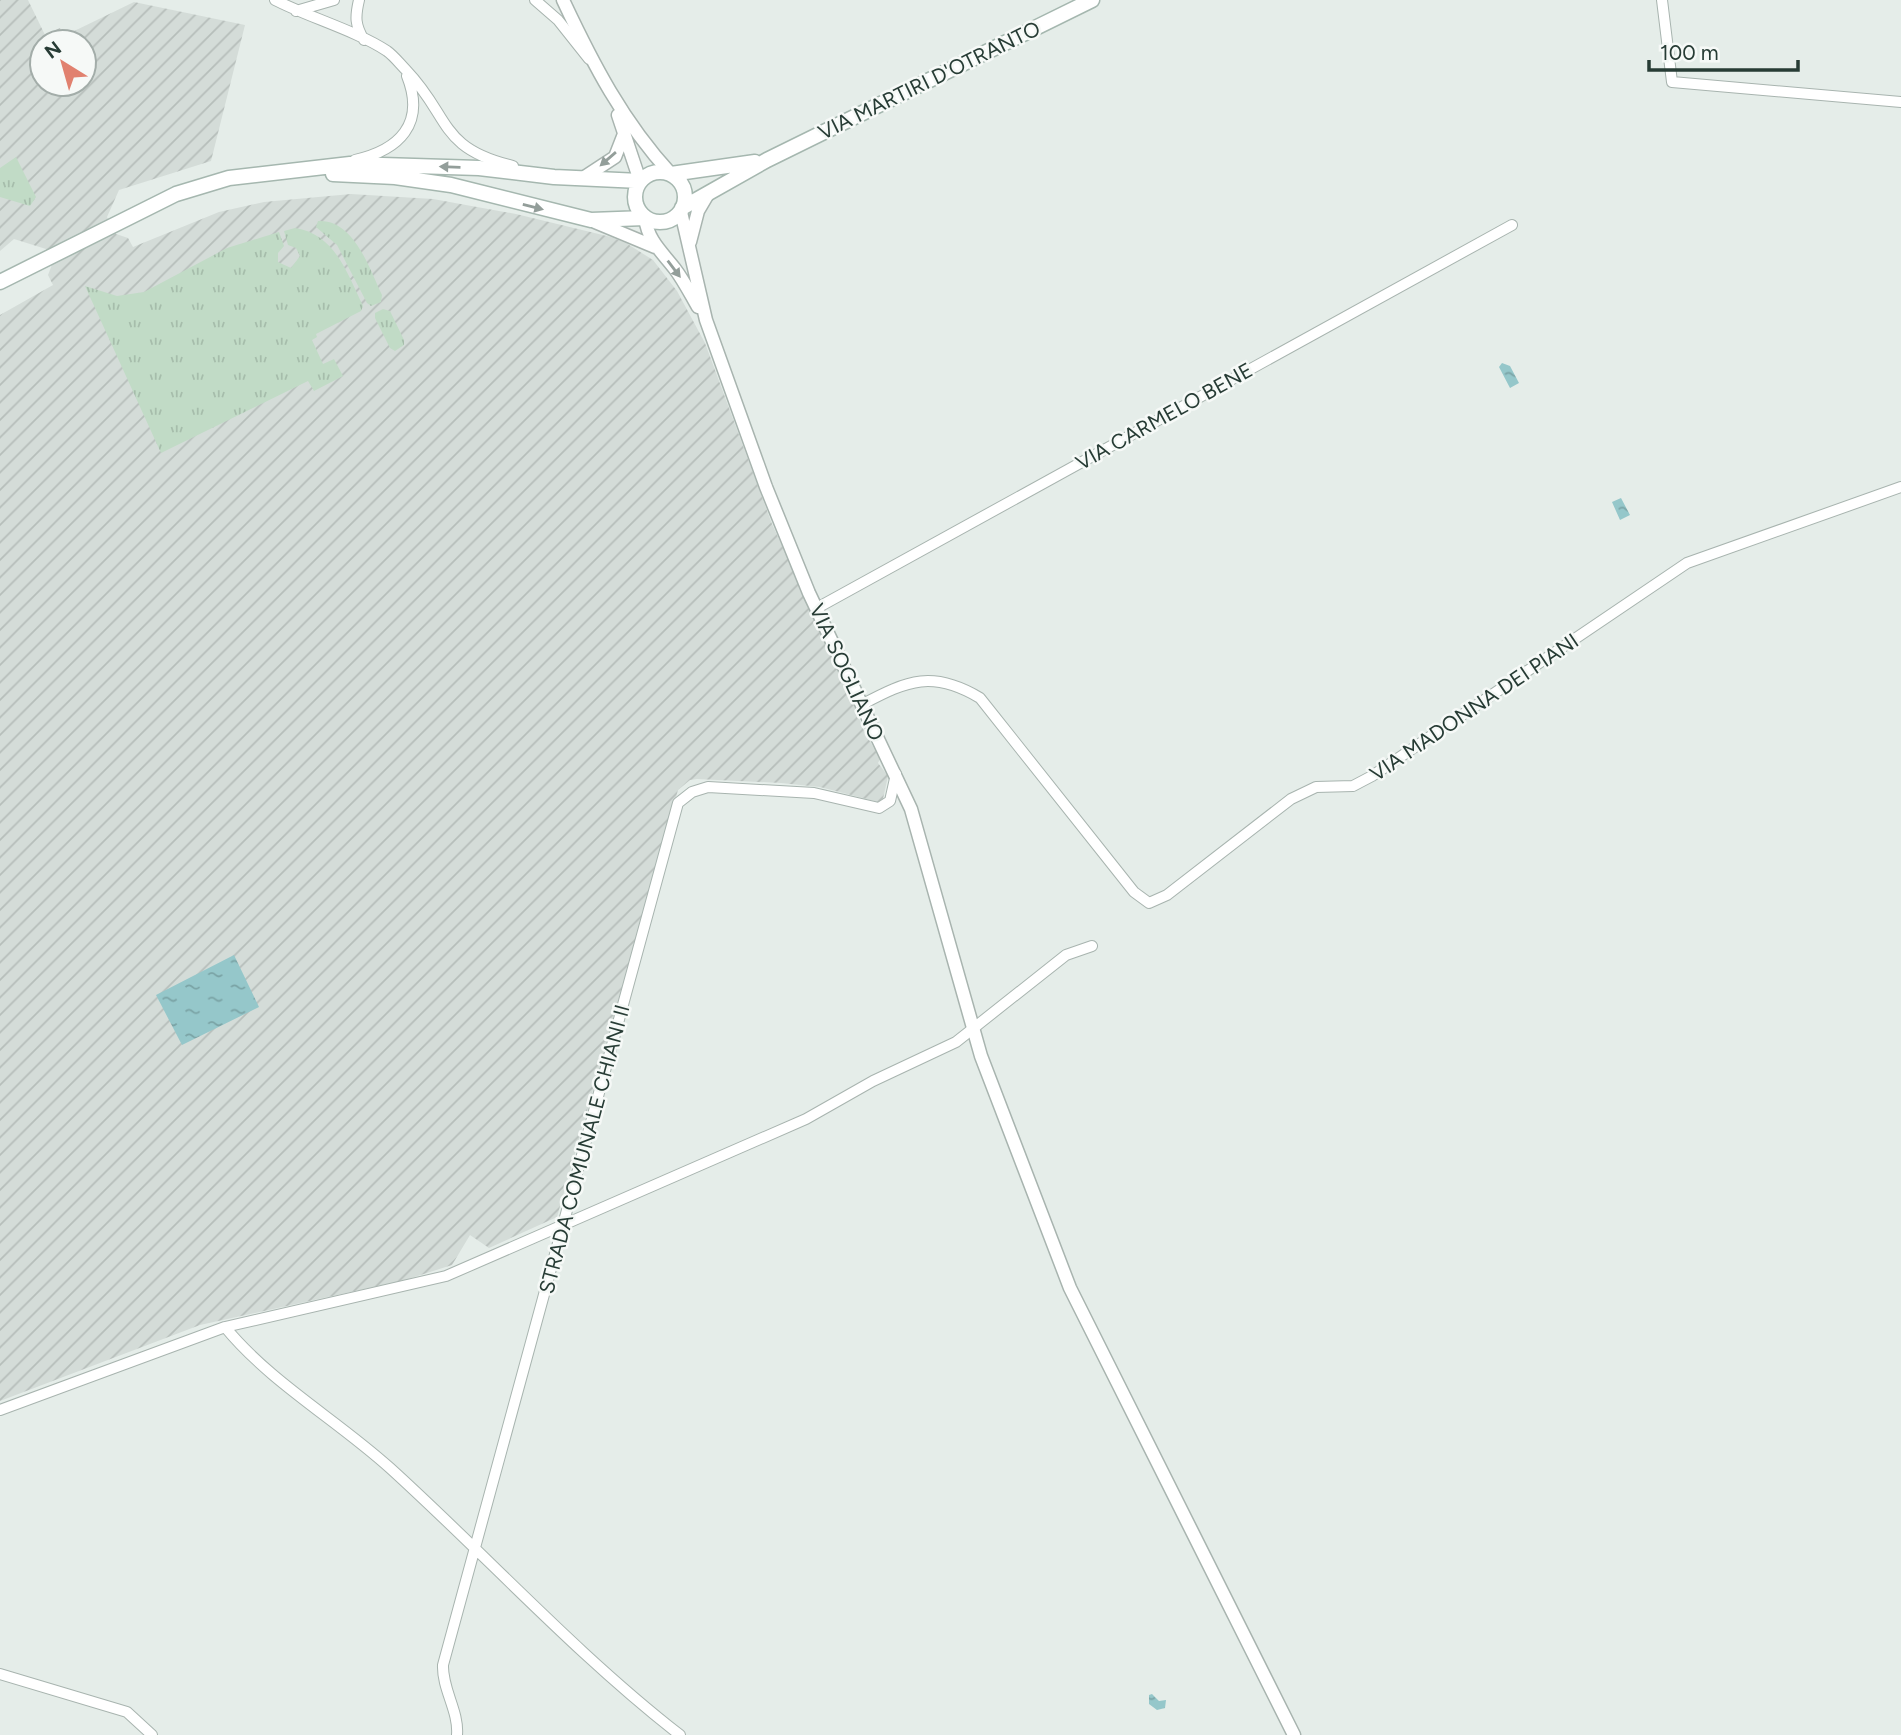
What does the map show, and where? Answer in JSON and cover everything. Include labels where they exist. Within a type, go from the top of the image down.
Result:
[{"type":"main road","name":"VIA MARTIRI D'OTRANTO","points":[[681,210],[767,160],[1092,0]]},
{"type":"main road","name":"VIA MARTIRI D'OTRANTO","points":[[671,174],[767,160]]},
{"type":"main road","points":[[0,282],[176,194],[229,178],[350,164],[479,168],[554,177],[640,181],[654,172],[671,174]]},
{"type":"main road","points":[[296,172],[395,177],[451,185],[591,220],[645,218],[661,223],[681,210]]},
{"type":"main road","name":"VIA SOGLIANO","points":[[671,174],[685,193],[681,210]]},
{"type":"main road","name":"VIA SOGLIANO","points":[[640,181],[634,197],[635,205],[645,218]]},
{"type":"street","points":[[275,0],[388,51],[420,85],[450,135],[468,150],[488,160],[554,177]]},
{"type":"street","points":[[289,6],[334,0]]},
{"type":"street","points":[[359,0],[355,17],[357,29],[364,41]]},
{"type":"street","points":[[536,0],[558,20],[592,63]]},
{"type":"street","name":"VIA SOGLIANO","points":[[563,0],[592,63],[614,101],[648,149],[671,174]]},
{"type":"street","points":[[1662,0],[1672,82],[1901,102]]},
{"type":"street","points":[[318,169],[386,152],[401,138],[414,106],[412,87],[405,69]]},
{"type":"street","name":"VIA SOGLIANO","points":[[614,101],[640,181]]},
{"type":"street","points":[[583,178],[615,157],[624,134]]},
{"type":"street","name":"VIA SOGLIANO","points":[[689,250],[698,211],[708,194]]},
{"type":"street","name":"VIA SOGLIANO","points":[[681,210],[706,320],[766,487],[817,608],[911,809],[981,1056],[1070,1288],[1294,1735]]},
{"type":"street","name":"VIA SOGLIANO","points":[[645,218],[647,231],[656,247],[676,270],[706,320]]},
{"type":"street","points":[[591,220],[656,247]]},
{"type":"street","name":"VIA CARMELO BENE","points":[[817,608],[1512,225]]},
{"type":"street","name":"VIA MADONNA DEI PIANI","points":[[863,704],[902,684],[932,680],[957,684],[980,698],[1134,892],[1149,903],[1167,895],[1290,799],[1316,787],[1353,786],[1372,776],[1687,563],[1901,487]]},
{"type":"street","name":"STRADA COMUNALE CHIANI II","points":[[457,1735],[458,1726],[443,1675],[443,1665],[678,803],[692,792],[708,787],[814,793],[879,808],[890,801],[895,774]]},
{"type":"street","points":[[0,1410],[225,1327],[446,1276],[806,1119],[975,1030],[1066,955],[1092,946]]},
{"type":"street","points":[[225,1327],[244,1351],[345,1428],[620,1688],[680,1735]]},
{"type":"street","points":[[0,1674],[127,1712],[152,1735]]},
{"type":"shaded area","points":[[0,0],[28,0],[42,28],[28,28],[28,98],[98,98],[98,28],[80,28],[134,2],[245,25],[211,161],[119,190],[107,217],[116,234],[128,238],[133,247],[219,212],[264,202],[351,194],[433,199],[516,214],[626,243],[653,260],[677,291],[705,343],[772,524],[853,699],[862,727],[880,759],[878,763],[888,776],[883,799],[878,802],[820,787],[781,783],[697,779],[690,780],[678,790],[557,1217],[489,1248],[470,1235],[452,1265],[405,1280],[200,1325],[0,1401],[0,315],[53,285],[48,275],[53,262],[46,249],[14,239],[0,251]]},
{"type":"green space","points":[[16,157],[36,197],[30,206],[0,197],[0,168]]},
{"type":"green space","points":[[318,221],[331,222],[351,236],[372,272],[382,295],[381,302],[371,306],[367,303],[337,245],[316,227]]},
{"type":"green space","points":[[295,228],[309,232],[330,247],[345,268],[363,306],[361,311],[316,334],[317,337],[312,340],[323,364],[334,359],[343,376],[314,391],[308,381],[161,453],[85,286],[117,296],[144,292],[227,248],[279,232],[284,246],[278,253],[278,262],[291,268],[300,256],[296,248],[288,245],[284,231]]},
{"type":"green space","points":[[383,309],[390,311],[404,340],[404,345],[395,351],[390,348],[375,318],[375,313]]},
{"type":"water","points":[[1502,363],[1510,366],[1519,383],[1510,388],[1499,367]]},
{"type":"water","points":[[1621,498],[1630,515],[1620,520],[1612,502]]},
{"type":"water","points":[[234,955],[259,1007],[182,1045],[156,995]]},
{"type":"water","points":[[1152,1694],[1159,1701],[1166,1700],[1165,1708],[1157,1710],[1149,1704],[1149,1695]]}]
